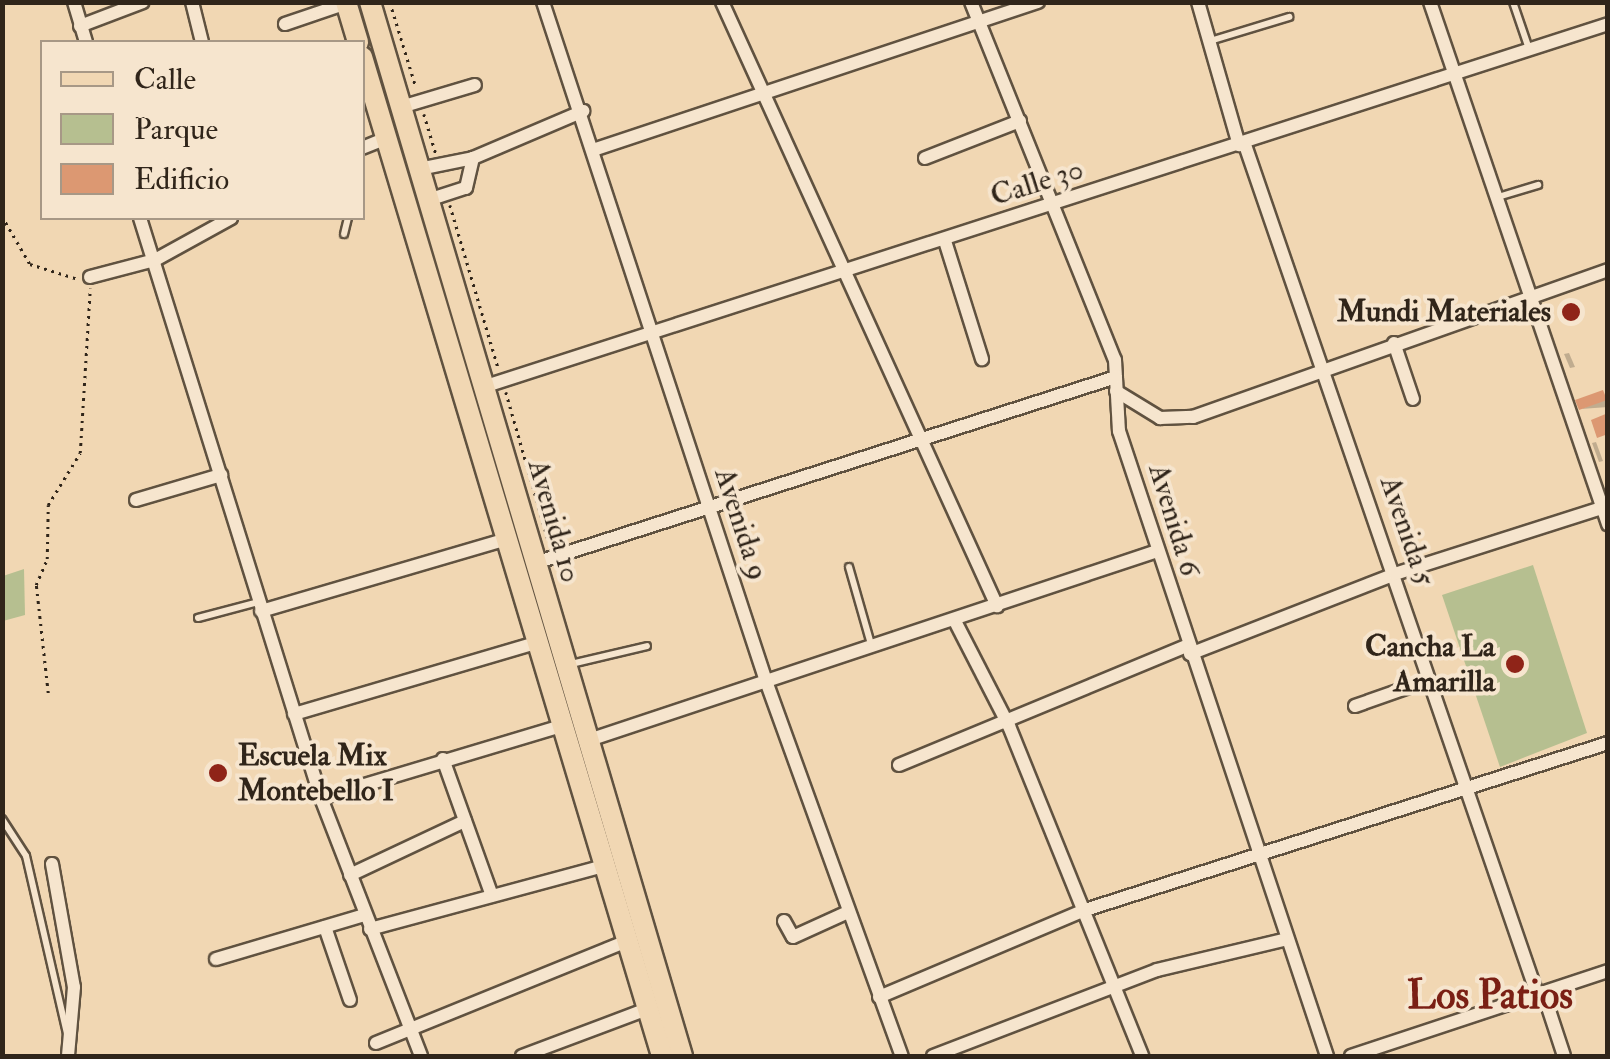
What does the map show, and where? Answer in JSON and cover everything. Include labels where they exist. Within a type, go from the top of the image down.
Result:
[{"type":"main road","name":"Avenida 10","points":[[370,2],[411,104],[544,560],[564,666],[682,1056]]},
{"type":"main road","points":[[346,3],[357,40]]},
{"type":"main road","name":"Avenida 10","points":[[365,90],[370,148],[504,540],[662,1056]]},
{"type":"street","points":[[74,2],[85,40]]},
{"type":"street","points":[[80,26],[142,2]]},
{"type":"street","points":[[192,2],[202,40]]},
{"type":"street","name":"Avenida 9","points":[[543,2],[584,111],[766,681],[846,913],[902,1056]]},
{"type":"street","points":[[722,2],[997,606]]},
{"type":"street","name":"Avenida 6","points":[[970,2],[1054,203],[1116,384],[1157,551],[1188,650],[1327,1056]]},
{"type":"street","points":[[596,149],[767,97],[1038,2]]},
{"type":"street","name":"Avenida 5","points":[[1198,2],[1241,143],[1325,368],[1429,680],[1564,1056]]},
{"type":"street","points":[[1430,2],[1608,524]]},
{"type":"street","points":[[285,24],[346,3]]},
{"type":"street","name":"Calle 30","points":[[493,386],[1608,24]]},
{"type":"street","points":[[411,104],[475,85]]},
{"type":"street","points":[[429,166],[473,158],[584,111]]},
{"type":"street","points":[[925,158],[1020,121]]},
{"type":"street","points":[[438,198],[466,188],[473,158]]},
{"type":"street","points":[[141,220],[321,798],[421,1056]]},
{"type":"street","points":[[90,277],[154,260],[227,220]]},
{"type":"street","points":[[944,241],[982,359]]},
{"type":"street","points":[[544,560],[920,441],[1116,384],[1141,410],[1160,418],[1192,417],[1608,270]]},
{"type":"street","points":[[1394,343],[1413,399]]},
{"type":"street","points":[[136,500],[221,475]]},
{"type":"street","points":[[899,765],[1009,726],[1188,650],[1395,574],[1605,506]]},
{"type":"street","points":[[259,607],[504,540]]},
{"type":"street","points":[[586,741],[872,649],[1157,551]]},
{"type":"street","points":[[955,621],[1009,726],[1142,1056]]},
{"type":"street","points":[[294,714],[536,643]]},
{"type":"street","points":[[1355,706],[1429,680]]},
{"type":"street","points":[[321,798],[560,726]]},
{"type":"street","points":[[879,997],[1084,910],[1258,851],[1608,743]]},
{"type":"street","points":[[443,759],[492,896]]},
{"type":"street","points":[[350,875],[466,822]]},
{"type":"street","points":[[52,864],[72,964],[68,1056]]},
{"type":"street","points":[[216,959],[324,927],[492,896],[604,866]]},
{"type":"street","points":[[784,920],[793,937],[846,913]]},
{"type":"street","points":[[324,927],[350,1000]]},
{"type":"street","points":[[932,1056],[1113,987],[1287,938]]},
{"type":"street","points":[[376,1043],[407,1027],[626,942]]},
{"type":"street","points":[[1351,1056],[1608,971]]},
{"type":"street","points":[[522,1056],[647,1009]]},
{"type":"lane","points":[[1513,2],[1530,50]]},
{"type":"lane","points":[[1209,41],[1289,17]]},
{"type":"lane","points":[[1496,197],[1538,185]]},
{"type":"lane","points":[[344,234],[348,220]]},
{"type":"lane","points":[[849,566],[872,649]]},
{"type":"lane","points":[[198,618],[259,607]]},
{"type":"lane","points":[[564,666],[647,646]]},
{"type":"lane","points":[[2,819],[26,856],[68,1034]]},
{"type":"path","points":[[390,2],[411,104],[429,166]]},
{"type":"path","points":[[438,198],[544,560]]},
{"type":"path","points":[[2,216],[47,276],[90,277],[80,453],[48,505],[47,559],[36,585],[48,692]]},
{"type":"green space","name":"Cancha La Amarilla","points":[[1533,565],[1587,733],[1500,767],[1442,595]]},
{"type":"green space","points":[[24,569],[25,615],[3,621],[3,576]]},
{"type":"building","points":[[1603,390],[1607,400],[1579,410],[1575,400]]},
{"type":"building","points":[[1608,413],[1608,434],[1597,438],[1591,420]]},
{"type":"place","name":"Mundi Materiales","points":[[1571,312]]},
{"type":"place","name":"Cancha La Amarilla","points":[[1515,664]]},
{"type":"place","name":"Escuela Mix Montebello I","points":[[218,773]]},
{"type":"district","name":"Los Patios","points":[[1490,996]]}]
